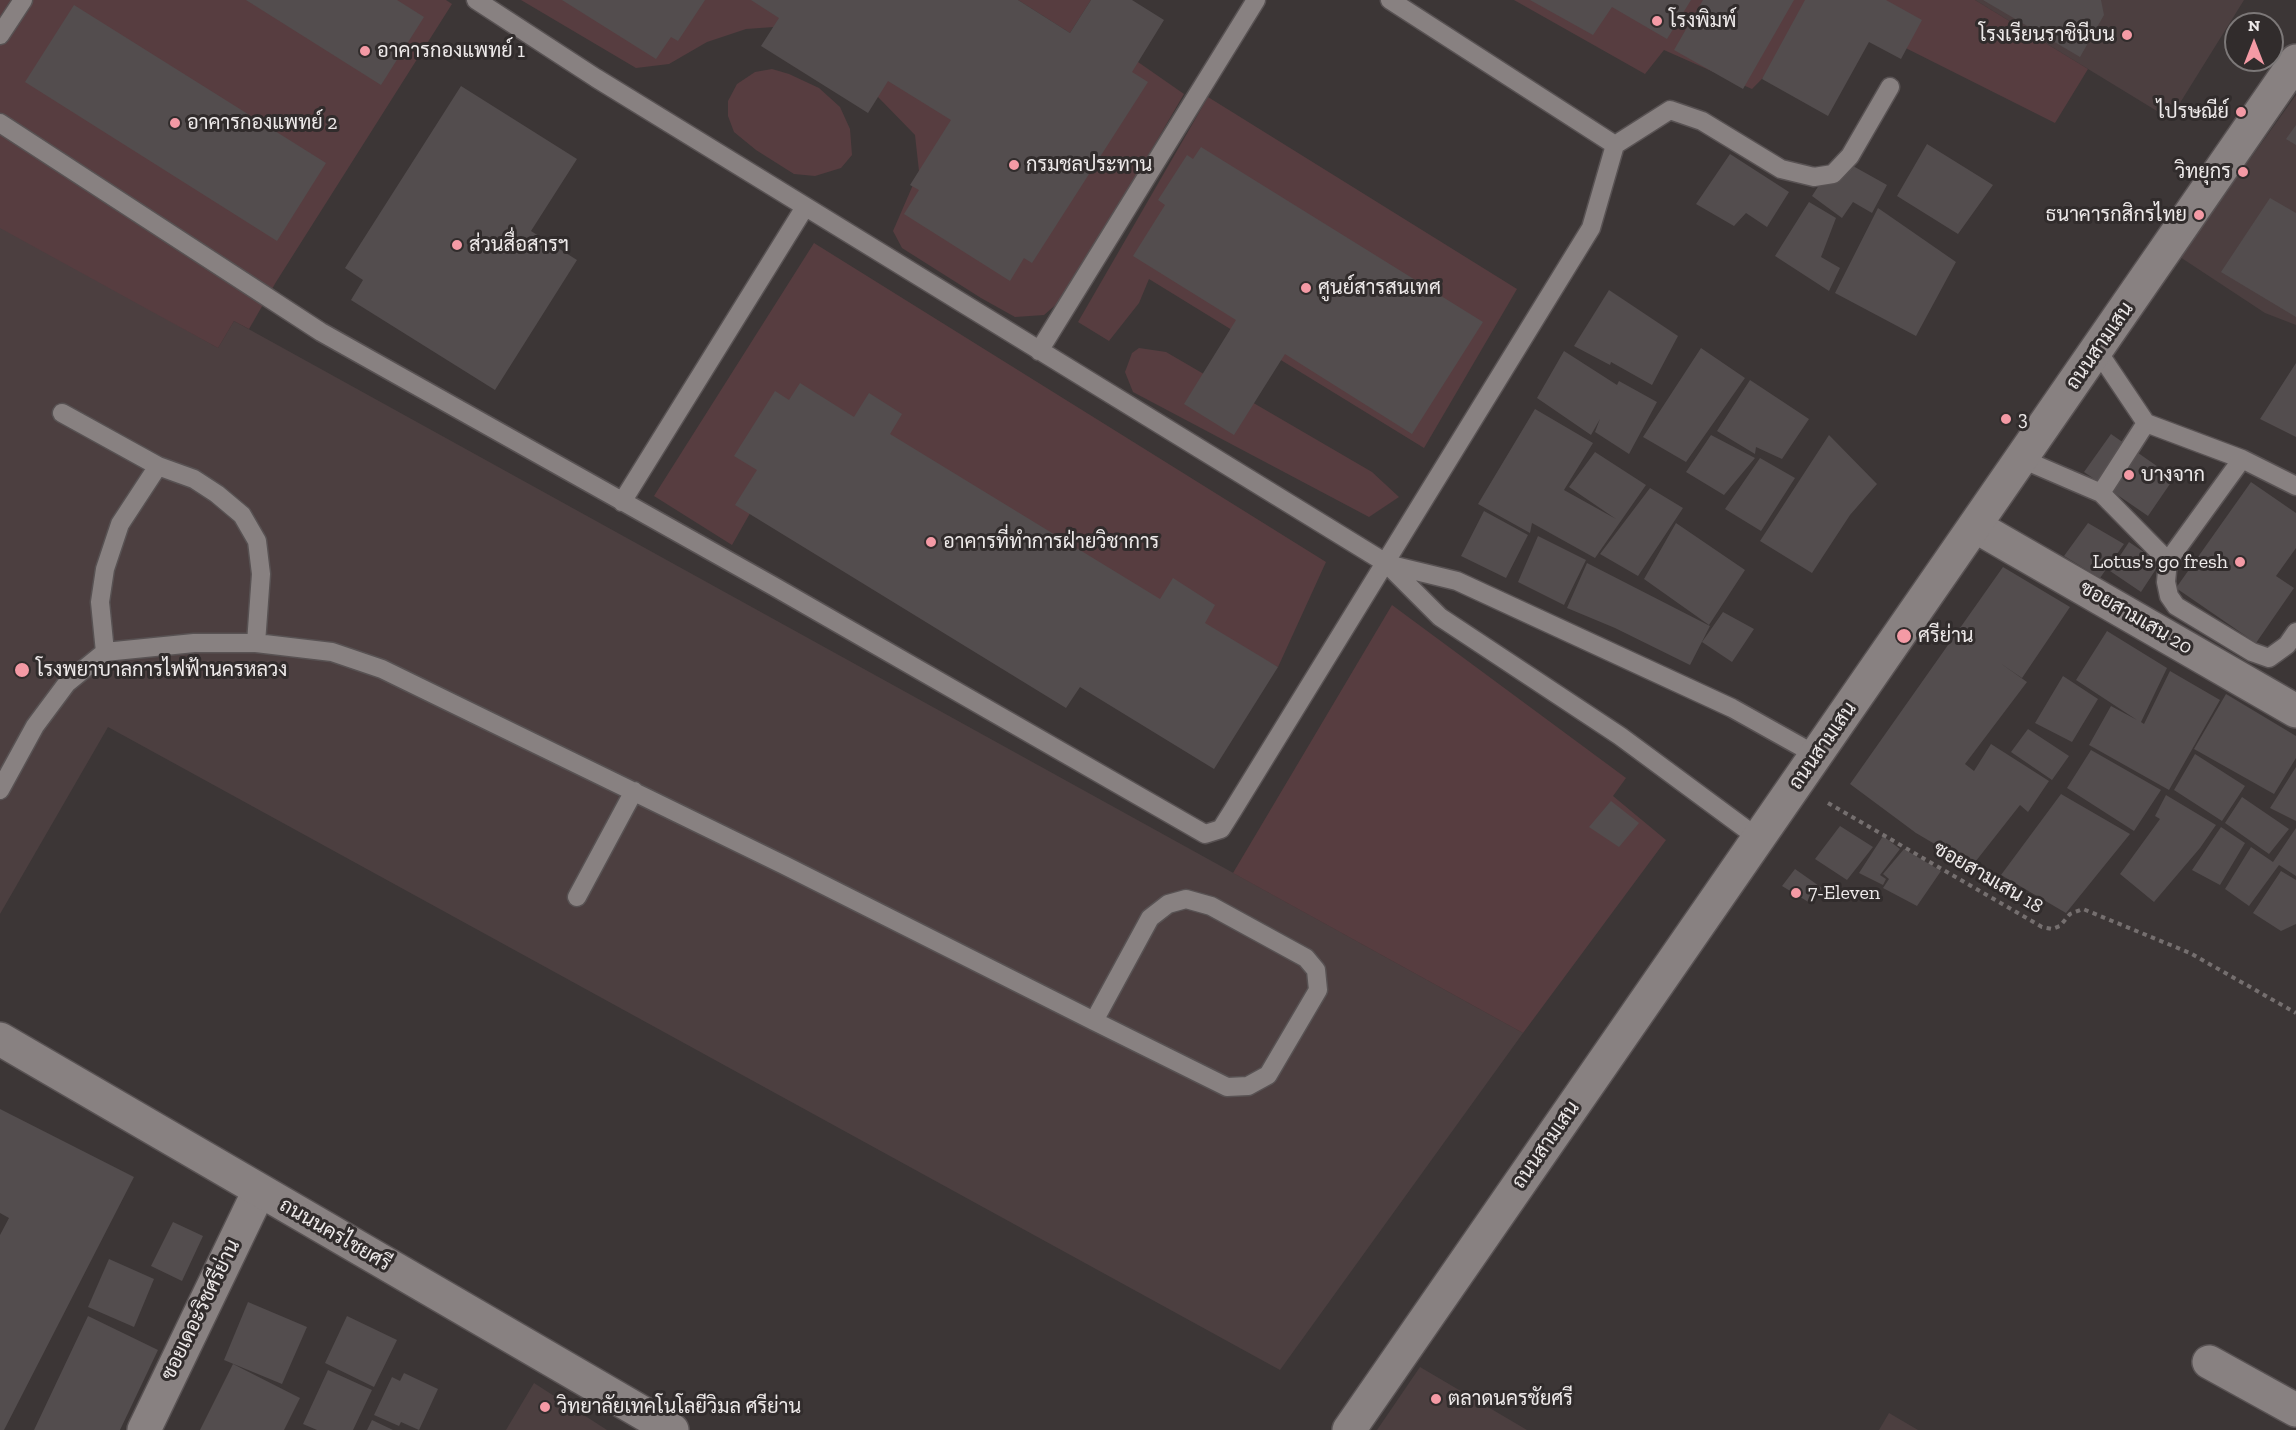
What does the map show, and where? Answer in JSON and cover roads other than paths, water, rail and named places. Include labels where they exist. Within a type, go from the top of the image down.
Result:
[{"type":"main road","name":"ถนนสามเสน","points":[[1349,1430],[2296,61]]},
{"type":"main road","name":"ซอยสามเสน 20","points":[[1975,526],[2296,711]]},
{"type":"main road","name":"ถนนนครไชยศรี","points":[[0,1039],[672,1430]]},
{"type":"main road","name":"ซอยเดอะริชศรีย่าน","points":[[144,1430],[259,1191]]},
{"type":"main road","points":[[2209,1362],[2296,1410]]},
{"type":"lane","points":[[0,35],[22,0]]},
{"type":"lane","points":[[476,0],[596,78],[1386,563],[1440,617],[1620,736],[1758,838]]},
{"type":"lane","points":[[1039,351],[1256,0]]},
{"type":"lane","points":[[1390,0],[1615,145]]},
{"type":"lane","points":[[0,123],[321,332],[1205,834],[1221,828],[1591,228],[1615,145],[1670,110],[1702,121],[1780,169],[1814,177],[1833,174],[1850,156],[1890,87]]},
{"type":"lane","points":[[622,502],[805,207]]},
{"type":"lane","points":[[2097,350],[2146,423],[2242,459],[2296,486]]},
{"type":"lane","points":[[62,413],[158,466],[194,479],[242,515],[257,541],[261,574],[256,643]]},
{"type":"lane","points":[[2101,493],[2146,423]]},
{"type":"lane","points":[[2022,459],[2101,493],[2168,561]]},
{"type":"lane","points":[[2242,459],[2168,561],[2169,596],[2176,606],[2252,652],[2270,658],[2287,645],[2296,632]]},
{"type":"lane","points":[[105,652],[100,602],[105,569],[120,524],[158,466]]},
{"type":"lane","points":[[1386,563],[1457,581],[1732,708],[1816,755]]},
{"type":"lane","points":[[0,790],[35,726],[67,683],[105,652],[194,643],[256,643],[332,652],[382,669],[634,791],[1094,1021],[1227,1087],[1248,1086],[1268,1075],[1318,990],[1316,970],[1306,958],[1211,906],[1186,899],[1168,904],[1150,918],[1094,1021]]},
{"type":"lane","points":[[577,897],[634,791]]},
{"type":"place","name":"โรงพิมพ์","points":[[1657,21]]},
{"type":"place","name":"โรงเรียนราชินีบน","points":[[2127,35]]},
{"type":"place","name":"อาคารกองแพทย์ 1","points":[[365,51]]},
{"type":"place","name":"ไปรษณีย์","points":[[2241,112]]},
{"type":"place","name":"อาคารกองแพทย์ 2","points":[[175,123]]},
{"type":"place","name":"กรมชลประทาน","points":[[1014,165]]},
{"type":"place","name":"วิทยุกร","points":[[2243,172]]},
{"type":"place","name":"ธนาคารกสิกรไทย","points":[[2199,215]]},
{"type":"place","name":"ส่วนสื่อสารฯ","points":[[457,245]]},
{"type":"place","name":"ศูนย์สารสนเทศ","points":[[1306,288]]},
{"type":"place","name":"3","points":[[2006,419]]},
{"type":"place","name":"บางจาก","points":[[2129,475]]},
{"type":"place","name":"อาคารที่ทำการฝ่ายวิชาการ","points":[[931,542]]},
{"type":"place","name":"Lotus's go fresh","points":[[2240,562]]},
{"type":"place","name":"ศรีย่าน","points":[[1904,636]]},
{"type":"place","name":"โรงพยาบาลการไฟฟ้านครหลวง","points":[[22,670]]},
{"type":"place","name":"7-Eleven","points":[[1796,893]]},
{"type":"place","name":"ตลาดนครชัยศรี","points":[[1436,1399]]},
{"type":"place","name":"วิทยาลัยเทคโนโลยีวิมล ศรีย่าน","points":[[545,1407]]}]
